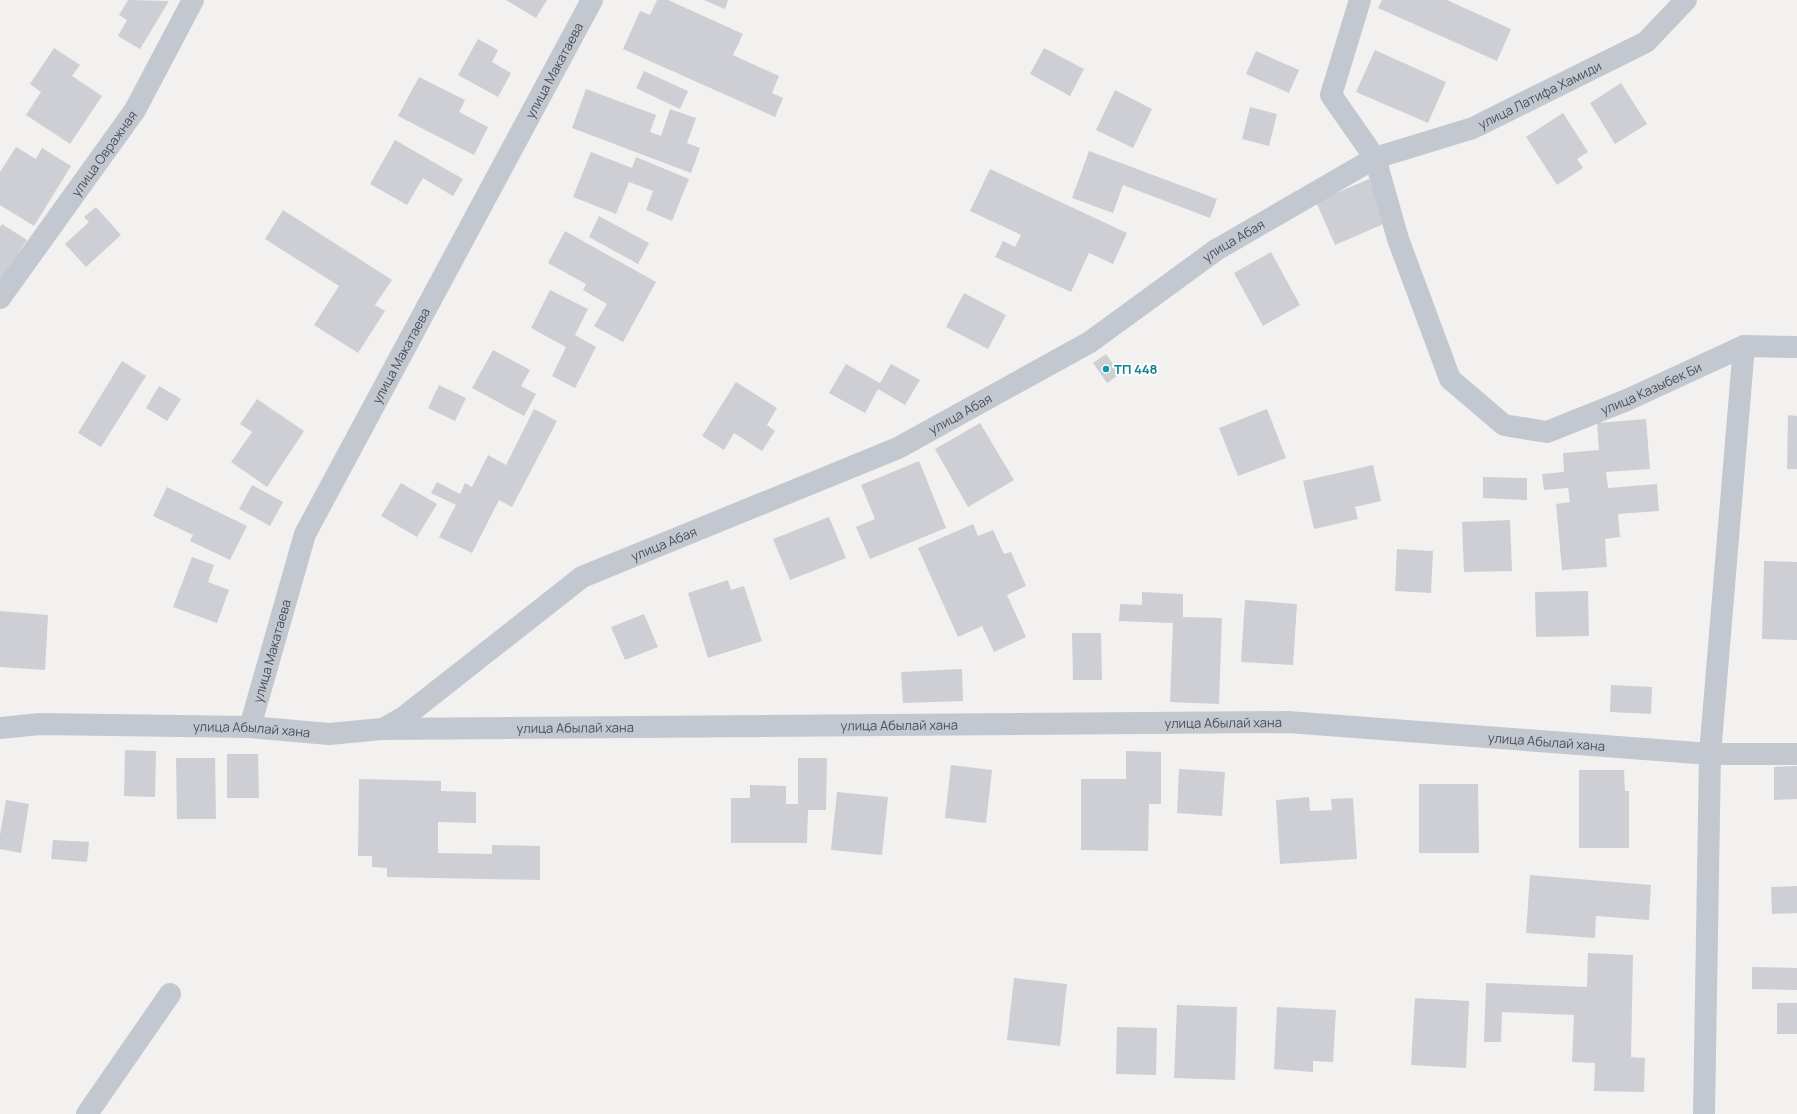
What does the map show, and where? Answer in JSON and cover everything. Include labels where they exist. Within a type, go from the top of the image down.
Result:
[{"type":"street","name":"улица Овражная","points":[[0,298],[135,110],[193,0]]},
{"type":"street","name":"улица Макатаева","points":[[250,728],[305,534],[592,0]]},
{"type":"street","points":[[1360,0],[1332,95],[1375,158]]},
{"type":"street","name":"улица Латифа Хамиди","points":[[1375,158],[1473,128],[1646,42],[1686,0]]},
{"type":"street","name":"улица Казыбек Би","points":[[1375,158],[1398,239],[1450,379],[1504,425],[1547,432],[1627,400],[1744,346],[1797,347]]},
{"type":"street","name":"улица Абая","points":[[382,729],[404,717],[582,577],[898,448],[1090,342],[1216,250],[1375,158]]},
{"type":"street","points":[[1704,1114],[1710,754],[1744,346]]},
{"type":"street","name":"улица Абылай хана","points":[[0,728],[40,724],[250,728],[329,734],[382,729],[1288,722],[1710,754],[1797,754]]},
{"type":"street","points":[[87,1114],[170,994]]},
{"type":"building","points":[[128,0],[169,1],[140,49],[118,36],[127,20],[119,15]]},
{"type":"building","points":[[506,0],[547,0],[536,18]]},
{"type":"building","points":[[657,0],[668,0],[743,34],[733,55],[779,76],[772,93],[783,98],[775,117],[623,49],[640,11],[650,15]]},
{"type":"building","points":[[704,0],[728,0],[725,9]]},
{"type":"building","points":[[1382,0],[1447,0],[1511,29],[1497,61],[1378,8]]},
{"type":"building","points":[[478,39],[498,50],[492,62],[511,73],[498,97],[458,75]]},
{"type":"building","points":[[54,48],[80,65],[72,76],[102,96],[70,144],[26,115],[41,92],[30,84]]},
{"type":"building","points":[[1044,48],[1084,69],[1070,96],[1030,74]]},
{"type":"building","points":[[1375,50],[1446,82],[1428,123],[1356,92]]},
{"type":"building","points":[[1256,51],[1299,70],[1289,93],[1246,74]]},
{"type":"building","points":[[644,71],[688,91],[680,109],[636,88]]},
{"type":"building","points":[[419,77],[465,100],[459,112],[488,127],[474,155],[398,116]]},
{"type":"building","points":[[1621,83],[1647,124],[1615,144],[1590,103]]},
{"type":"building","points":[[586,89],[656,115],[650,132],[661,136],[670,109],[696,118],[687,143],[700,148],[691,173],[572,128]]},
{"type":"building","points":[[1115,90],[1152,109],[1133,148],[1096,130]]},
{"type":"building","points":[[1250,107],[1277,114],[1269,146],[1242,139]]},
{"type":"building","points":[[1563,113],[1588,152],[1577,159],[1583,168],[1557,185],[1526,137]]},
{"type":"building","points":[[395,140],[463,179],[453,196],[423,178],[407,205],[370,184]]},
{"type":"building","points":[[16,147],[36,159],[42,148],[71,166],[34,226],[0,205],[0,172]]},
{"type":"building","points":[[1089,151],[1217,199],[1210,218],[1123,185],[1113,213],[1072,198]]},
{"type":"building","points":[[591,152],[632,168],[636,157],[689,179],[672,221],[646,210],[653,191],[629,182],[616,214],[573,197]]},
{"type":"building","points":[[990,169],[1127,233],[1113,264],[1089,253],[1071,292],[995,257],[1003,241],[1015,247],[1021,235],[970,211]]},
{"type":"building","points":[[1369,179],[1388,222],[1335,245],[1316,202]]},
{"type":"building","points":[[96,207],[121,235],[86,267],[65,244],[89,222],[84,217]]},
{"type":"building","points":[[283,210],[392,280],[375,305],[385,311],[358,353],[314,325],[339,286],[265,239]]},
{"type":"building","points":[[599,216],[649,243],[638,264],[589,237]]},
{"type":"building","points":[[2,224],[27,240],[0,282],[0,227]]},
{"type":"building","points":[[565,231],[656,282],[623,342],[594,326],[607,304],[583,290],[586,284],[548,263]]},
{"type":"building","points":[[1271,252],[1300,305],[1263,326],[1234,273]]},
{"type":"building","points":[[550,290],[588,309],[575,335],[596,347],[575,388],[552,376],[566,347],[531,328]]},
{"type":"building","points":[[964,293],[1006,315],[988,349],[946,327]]},
{"type":"building","points":[[493,350],[530,370],[521,386],[536,394],[524,416],[472,388]]},
{"type":"building","name":"ТП 448","points":[[1106,354],[1120,374],[1107,383],[1093,363]]},
{"type":"building","points":[[122,361],[146,376],[101,447],[78,433]]},
{"type":"building","points":[[846,364],[880,383],[891,364],[920,380],[905,405],[878,389],[865,413],[829,393]]},
{"type":"building","points":[[736,382],[777,408],[767,425],[775,431],[762,451],[734,433],[724,450],[702,436]]},
{"type":"building","points":[[439,385],[466,398],[455,421],[428,408]]},
{"type":"building","points":[[159,386],[181,399],[167,421],[146,408]]},
{"type":"building","points":[[257,399],[304,431],[267,487],[231,462],[252,432],[240,424]]},
{"type":"building","points":[[534,409],[557,421],[512,507],[499,500],[472,553],[439,537],[456,505],[431,493],[437,482],[460,494],[465,483],[472,487],[488,455],[506,465]]},
{"type":"building","points":[[1267,409],[1286,458],[1238,476],[1219,428]]},
{"type":"building","points":[[1788,415],[1797,416],[1797,469],[1787,469]]},
{"type":"building","points":[[1646,419],[1650,469],[1606,472],[1608,488],[1657,484],[1659,511],[1618,514],[1620,537],[1605,539],[1607,567],[1562,570],[1556,504],[1570,502],[1568,488],[1544,490],[1542,474],[1564,472],[1563,453],[1599,450],[1597,423]]},
{"type":"building","points":[[980,423],[1014,480],[968,507],[935,449]]},
{"type":"building","points":[[919,461],[946,528],[870,559],[856,527],[875,519],[861,485]]},
{"type":"building","points":[[1373,465],[1381,501],[1355,507],[1358,519],[1314,529],[1303,481]]},
{"type":"building","points":[[1483,477],[1527,478],[1527,500],[1483,498]]},
{"type":"building","points":[[401,483],[437,504],[417,537],[381,516]]},
{"type":"building","points":[[252,485],[283,502],[270,526],[239,509]]},
{"type":"building","points":[[167,487],[247,526],[230,560],[190,541],[193,535],[153,516]]},
{"type":"building","points":[[829,517],[846,558],[790,580],[773,539]]},
{"type":"building","points":[[1510,520],[1512,571],[1464,572],[1462,522]]},
{"type":"building","points":[[973,524],[978,536],[993,530],[1004,554],[1011,552],[1026,586],[1007,595],[1026,637],[994,652],[982,626],[958,637],[918,548]]},
{"type":"building","points":[[1397,549],[1433,551],[1431,593],[1395,591]]},
{"type":"building","points":[[192,557],[214,565],[208,582],[229,590],[217,623],[173,607]]},
{"type":"building","points":[[1764,561],[1797,562],[1797,640],[1762,639]]},
{"type":"building","points":[[728,580],[731,590],[744,586],[762,641],[708,658],[688,593]]},
{"type":"building","points":[[1588,591],[1589,636],[1536,637],[1535,592]]},
{"type":"building","points":[[1142,592],[1183,594],[1183,617],[1222,618],[1219,704],[1170,702],[1173,623],[1119,621],[1120,604],[1142,605]]},
{"type":"building","points":[[1245,600],[1297,604],[1293,665],[1241,662]]},
{"type":"building","points":[[0,611],[48,615],[45,670],[0,667]]},
{"type":"building","points":[[644,614],[658,647],[625,660],[611,627]]},
{"type":"building","points":[[1072,633],[1101,633],[1102,680],[1073,680]]},
{"type":"building","points":[[962,669],[963,701],[903,703],[901,672]]},
{"type":"building","points":[[1611,685],[1652,687],[1651,714],[1610,712]]},
{"type":"building","points":[[125,750],[156,751],[155,797],[124,796]]},
{"type":"building","points":[[1126,751],[1161,752],[1161,804],[1149,804],[1148,851],[1081,850],[1081,779],[1126,779]]},
{"type":"building","points":[[227,754],[258,754],[259,798],[227,798]]},
{"type":"building","points":[[176,758],[215,758],[216,819],[177,819]]},
{"type":"building","points":[[798,758],[827,758],[826,810],[808,810],[807,843],[731,843],[731,798],[750,798],[750,785],[786,786],[786,804],[798,804]]},
{"type":"building","points":[[951,765],[992,770],[986,823],[945,818]]},
{"type":"building","points":[[1797,766],[1797,799],[1774,800],[1774,767]]},
{"type":"building","points":[[1179,769],[1225,772],[1222,816],[1177,813]]},
{"type":"building","points":[[1579,770],[1624,770],[1625,791],[1629,791],[1629,848],[1579,848]]},
{"type":"building","points":[[359,779],[441,781],[441,791],[476,792],[476,823],[438,822],[438,853],[492,854],[492,845],[540,846],[540,880],[387,877],[387,868],[372,867],[372,856],[358,856]]},
{"type":"building","points":[[1419,784],[1478,784],[1479,853],[1419,853]]},
{"type":"building","points":[[837,792],[888,797],[882,855],[831,850]]},
{"type":"building","points":[[1309,797],[1310,811],[1332,810],[1331,799],[1353,798],[1357,859],[1280,864],[1276,800]]},
{"type":"building","points":[[6,800],[29,804],[21,853],[0,849],[0,835]]},
{"type":"building","points":[[53,840],[89,842],[87,862],[51,859]]},
{"type":"building","points":[[1530,875],[1651,885],[1649,920],[1596,916],[1595,938],[1526,933]]},
{"type":"building","points":[[1797,886],[1797,913],[1772,914],[1771,887]]},
{"type":"building","points":[[1588,953],[1633,955],[1631,1057],[1645,1058],[1644,1092],[1594,1091],[1595,1063],[1572,1062],[1574,1015],[1502,1012],[1501,1042],[1484,1042],[1486,983],[1587,987]]},
{"type":"building","points":[[1752,967],[1797,968],[1797,990],[1752,989]]},
{"type":"building","points":[[1014,978],[1067,984],[1060,1046],[1007,1040]]},
{"type":"building","points":[[1415,998],[1469,1001],[1466,1068],[1411,1065]]},
{"type":"building","points":[[1777,1003],[1797,1003],[1797,1034],[1777,1034]]},
{"type":"building","points":[[1177,1005],[1237,1007],[1235,1080],[1174,1078]]},
{"type":"building","points":[[1277,1007],[1336,1010],[1333,1062],[1313,1061],[1313,1072],[1274,1069]]},
{"type":"building","points":[[1117,1027],[1157,1028],[1156,1075],[1116,1074]]},
{"type":"place","name":"ТП 448","points":[[1106,369]]}]
